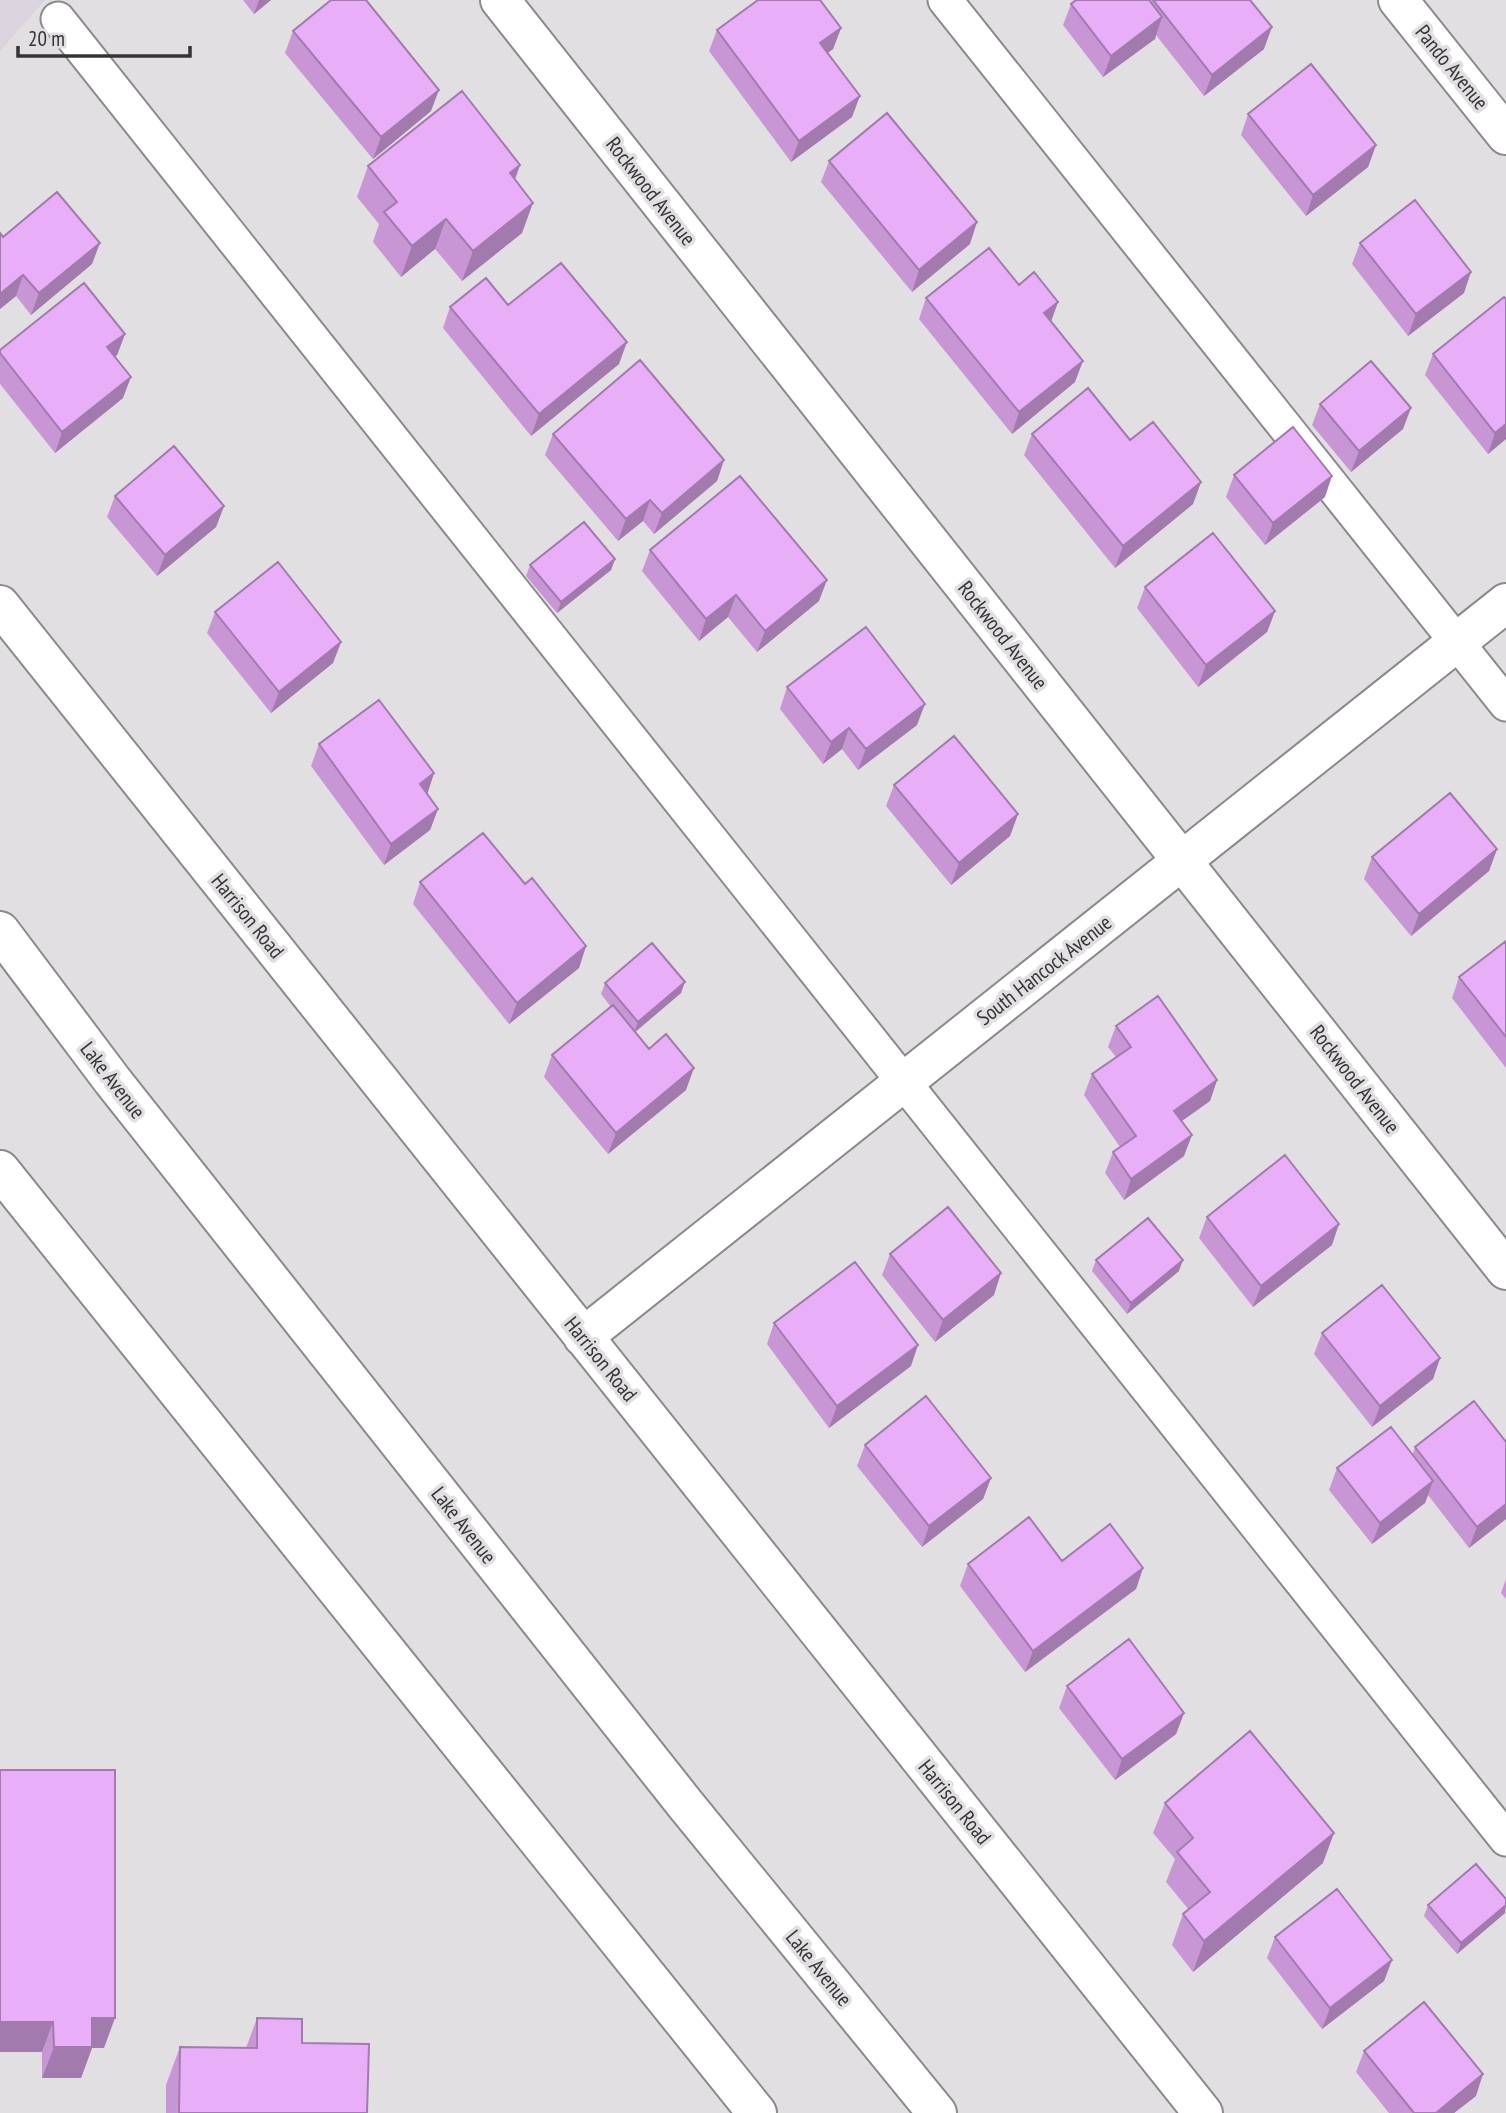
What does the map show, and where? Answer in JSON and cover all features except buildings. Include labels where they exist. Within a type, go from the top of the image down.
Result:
[{"type":"street","name":"Rockwood Avenue","points":[[500,0],[1506,1270]]},
{"type":"street","name":"Pando Avenue","points":[[1398,0],[1506,135]]},
{"type":"street","name":"South Hancock Avenue","points":[[583,1337],[1506,603]]},
{"type":"street","name":"Harrison Road","points":[[0,605],[1203,2113]]},
{"type":"street","name":"Lake Avenue","points":[[0,931],[112,1080],[676,1793],[937,2113]]},
{"type":"street","points":[[0,1170],[757,2113]]},
{"type":"lane","points":[[945,0],[1506,704]]},
{"type":"lane","points":[[58,19],[1506,1839]]},
{"type":"shaded area","points":[[0,0],[45,0],[0,51]]}]
